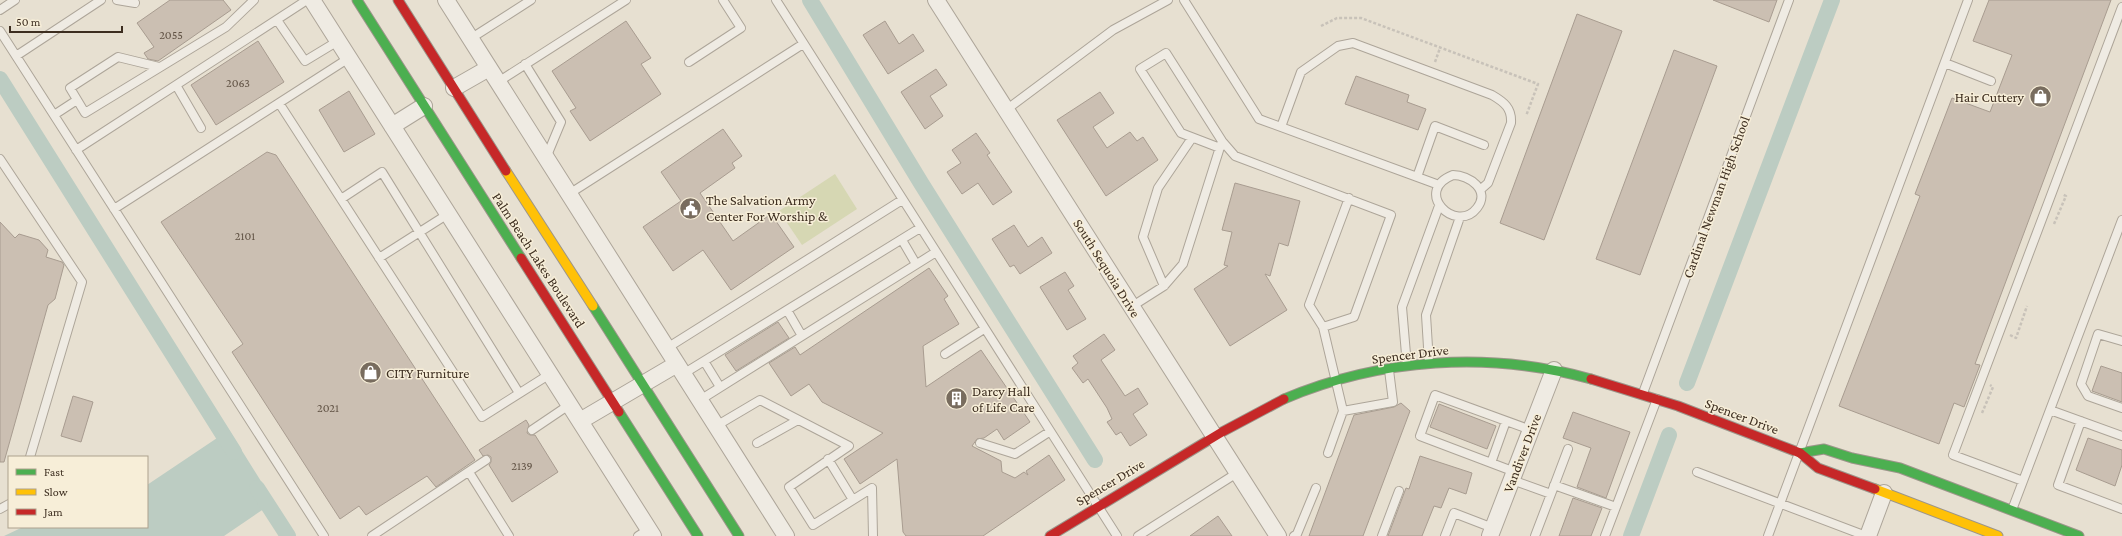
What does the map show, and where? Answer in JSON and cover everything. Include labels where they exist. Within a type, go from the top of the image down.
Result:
[{"type":"street","points":[[312,0],[580,421],[646,534]]},
{"type":"street","name":"Palm Beach Lakes Boulevard","points":[[356,0],[698,536]]},
{"type":"street","name":"Palm Beach Lakes Boulevard","points":[[398,0],[739,536]]},
{"type":"street","points":[[446,0],[700,400],[781,532]]},
{"type":"street","name":"South Sequoia Drive","points":[[936,0],[1278,536]]},
{"type":"street","points":[[454,88],[489,68]]},
{"type":"street","points":[[392,126],[424,106]]},
{"type":"street","name":"Spencer Drive","points":[[1051,536],[1098,505],[1250,415],[1292,396],[1335,381],[1389,369],[1430,364],[1486,362],[1554,370],[1596,379],[1657,399],[1800,453],[1818,468],[1998,536]]},
{"type":"street","points":[[580,421],[642,385],[680,369]]},
{"type":"street","name":"Vandiver Drive","points":[[1492,532],[1554,370]]},
{"type":"street","points":[[1800,453],[1824,449],[1852,458],[1900,468],[2009,514],[2079,536]]},
{"type":"street","points":[[1867,536],[1884,493]]},
{"type":"street","points":[[1970,525],[1988,523]]},
{"type":"lane","points":[[0,10],[15,0]]},
{"type":"lane","points":[[16,56],[101,0]]},
{"type":"lane","points":[[117,0],[135,3]]},
{"type":"lane","points":[[159,67],[118,57],[70,88],[85,112],[226,27],[254,0]]},
{"type":"lane","points":[[76,150],[307,0]]},
{"type":"lane","points":[[470,39],[531,0]]},
{"type":"lane","points":[[498,82],[626,0]]},
{"type":"lane","points":[[689,62],[741,28],[723,0]]},
{"type":"lane","points":[[776,0],[1049,432],[1117,536]]},
{"type":"lane","points":[[1006,110],[1113,30],[1168,0]]},
{"type":"lane","points":[[1184,0],[1259,119],[1439,185]]},
{"type":"lane","name":"Cardinal Newman High School","points":[[1642,394],[1789,0]]},
{"type":"lane","points":[[1768,536],[1968,0]]},
{"type":"lane","points":[[2023,481],[1953,455],[2122,7]]},
{"type":"lane","points":[[277,20],[304,62],[338,41]]},
{"type":"lane","points":[[0,31],[324,536]]},
{"type":"lane","points":[[569,194],[803,44]]},
{"type":"lane","points":[[1281,127],[1301,72],[1338,46],[1353,44],[1492,95],[1502,101],[1509,108],[1512,115],[1511,124],[1488,182],[1480,190]]},
{"type":"lane","points":[[1221,144],[1180,134],[1140,69],[1166,53],[1221,144],[1235,156],[1391,215],[1354,317],[1323,327]]},
{"type":"lane","points":[[114,209],[349,58]]},
{"type":"lane","points":[[1945,63],[1991,81]]},
{"type":"lane","points":[[525,64],[561,122],[546,158]]},
{"type":"lane","points":[[176,85],[201,128]]},
{"type":"lane","points":[[54,115],[77,100]]},
{"type":"lane","points":[[279,103],[482,417],[550,374]]},
{"type":"lane","points":[[1417,177],[1435,126],[1484,145]]},
{"type":"lane","points":[[1164,286],[1143,237],[1158,188],[1192,138]]},
{"type":"lane","points":[[1131,307],[1164,286],[1183,264],[1221,144]]},
{"type":"lane","points":[[0,159],[82,282],[30,456]]},
{"type":"lane","points":[[341,199],[382,172],[519,393]]},
{"type":"lane","points":[[1453,175],[1461,175],[1476,183],[1480,190],[1482,198],[1480,205],[1475,211],[1460,217],[1452,215],[1439,206],[1436,198],[1439,185],[1445,178],[1453,175]]},
{"type":"lane","points":[[1328,453],[1343,412],[1323,327],[1309,305],[1349,198]]},
{"type":"lane","points":[[666,348],[902,200]]},
{"type":"lane","points":[[1407,366],[1402,308],[1439,206]]},
{"type":"lane","points":[[379,258],[448,214]]},
{"type":"lane","points":[[1430,364],[1426,315],[1460,217]]},
{"type":"lane","points":[[2009,514],[2023,481],[2122,220]]},
{"type":"lane","points":[[680,369],[704,361],[920,228]]},
{"type":"lane","points":[[902,240],[916,264]]},
{"type":"lane","points":[[700,400],[936,252]]},
{"type":"lane","points":[[787,310],[802,336]]},
{"type":"lane","points":[[945,354],[984,329]]},
{"type":"lane","points":[[2122,341],[2098,334],[2081,384],[2088,396],[2122,408]]},
{"type":"lane","points":[[704,361],[720,387]]},
{"type":"lane","points":[[1343,412],[1393,402],[1389,369]]},
{"type":"lane","points":[[1531,430],[1435,395],[1420,436],[1491,463],[1513,476],[1551,494]]},
{"type":"lane","points":[[1605,536],[1657,399]]},
{"type":"lane","points":[[716,426],[760,400],[849,446],[789,487],[813,525],[872,488],[873,536]]},
{"type":"lane","points":[[532,430],[569,405]]},
{"type":"lane","points":[[2050,410],[2122,436]]},
{"type":"lane","points":[[757,443],[798,420]]},
{"type":"lane","points":[[1491,463],[1506,421]]},
{"type":"lane","points":[[2081,421],[2058,485],[2122,509]]},
{"type":"lane","points":[[980,443],[1015,454],[1049,432]]},
{"type":"lane","points":[[1535,536],[1568,449]]},
{"type":"lane","points":[[372,536],[486,460]]},
{"type":"lane","points":[[828,460],[853,500]]},
{"type":"lane","points":[[469,472],[509,536]]},
{"type":"lane","points":[[1697,472],[1867,536]]},
{"type":"lane","points":[[1138,536],[1237,473]]},
{"type":"lane","points":[[1554,485],[1616,507]]},
{"type":"lane","points":[[1294,536],[1297,534],[1316,488]]},
{"type":"lane","points":[[1382,536],[1399,491]]},
{"type":"lane","points":[[1445,536],[1454,513],[1492,532]]},
{"type":"lane","points":[[1966,536],[1970,525]]},
{"type":"path","points":[[1321,26],[1337,18],[1361,18],[1538,84],[1526,116]]},
{"type":"path","points":[[1436,62],[1440,48]]},
{"type":"green space","points":[[835,174],[857,209],[802,245],[779,211]]},
{"type":"shaded area","points":[[229,430],[274,502],[224,536],[4,536],[21,528],[148,528],[148,484]]},
{"type":"building","points":[[170,0],[223,0],[231,10],[158,61],[148,59],[144,53],[154,47],[137,23]]},
{"type":"building","points":[[1713,0],[1777,0],[1769,22]]},
{"type":"building","points":[[1989,0],[2111,0],[1975,364],[1980,365],[1964,407],[1954,403],[1939,444],[1839,406],[1920,196],[1915,194],[1952,98],[1990,112],[2012,55],[1973,41]]},
{"type":"building","points":[[1577,14],[1622,31],[1544,240],[1500,223]]},
{"type":"building","points":[[626,21],[651,58],[641,64],[661,94],[590,141],[570,111],[576,108],[552,71]]},
{"type":"building","points":[[885,21],[899,44],[913,34],[924,51],[888,74],[863,35]]},
{"type":"building","points":[[258,41],[284,82],[216,125],[191,85]]},
{"type":"building","points":[[1674,50],[1717,66],[1640,275],[1596,259]]},
{"type":"building","points":[[936,69],[947,85],[930,96],[943,116],[925,129],[901,92]]},
{"type":"building","points":[[1356,76],[1409,95],[1407,102],[1426,109],[1418,130],[1345,104]]},
{"type":"building","points":[[349,91],[375,134],[344,152],[319,110]]},
{"type":"building","points":[[1100,92],[1114,113],[1093,127],[1107,148],[1130,132],[1137,141],[1143,137],[1158,160],[1106,196],[1057,120]]},
{"type":"building","name":"The Salvation Army Center For Worship &","points":[[723,129],[742,156],[732,163],[735,168],[700,193],[733,241],[771,214],[794,247],[731,290],[703,250],[673,271],[643,227],[681,201],[661,172]]},
{"type":"building","points":[[976,133],[990,153],[987,155],[1012,192],[993,205],[978,183],[962,194],[947,172],[961,163],[952,150]]},
{"type":"building","points":[[267,152],[276,155],[475,460],[436,487],[427,476],[366,515],[359,506],[340,519],[232,352],[243,344],[161,222]]},
{"type":"building","points":[[1235,183],[1300,201],[1288,246],[1279,243],[1270,276],[1265,274],[1287,310],[1230,346],[1194,289],[1228,266],[1224,265],[1232,232],[1222,230]]},
{"type":"building","points":[[0,222],[15,238],[19,234],[39,240],[48,250],[46,257],[62,262],[64,265],[55,299],[48,305],[4,462],[0,462]]},
{"type":"building","points":[[1014,225],[1028,247],[1042,237],[1052,253],[1020,274],[1014,265],[1010,267],[992,239]]},
{"type":"building","name":"Darcy Hall of Life Care","points":[[929,268],[948,296],[944,299],[959,324],[923,346],[926,387],[981,350],[1030,422],[1004,440],[997,429],[984,438],[977,439],[972,446],[1001,461],[1002,472],[1015,478],[1024,472],[1028,475],[1026,471],[1049,455],[1065,480],[983,536],[906,536],[903,532],[897,459],[860,484],[844,459],[883,433],[822,402],[809,384],[791,396],[769,363],[795,347],[800,355]]},
{"type":"building","points":[[1065,272],[1074,286],[1068,290],[1086,319],[1067,330],[1040,287]]},
{"type":"building","points":[[778,322],[789,338],[736,371],[725,355]]},
{"type":"building","points":[[1104,334],[1115,350],[1101,360],[1125,396],[1138,388],[1148,404],[1133,414],[1147,435],[1130,446],[1121,432],[1116,435],[1107,422],[1112,419],[1107,408],[1088,379],[1083,383],[1072,368],[1078,363],[1073,356]]},
{"type":"building","points":[[2101,366],[2122,373],[2122,402],[2092,391]]},
{"type":"building","points":[[73,396],[93,402],[81,442],[61,436]]},
{"type":"building","points":[[1401,403],[1410,411],[1363,536],[1309,536],[1354,415],[1394,407]]},
{"type":"building","points":[[1439,404],[1496,426],[1487,449],[1430,427]]},
{"type":"building","points":[[1573,412],[1630,432],[1606,498],[1577,487],[1591,448],[1563,438]]},
{"type":"building","points":[[526,420],[529,425],[527,433],[530,435],[535,435],[558,472],[512,502],[489,465],[491,462],[491,457],[488,455],[483,456],[479,450]]},
{"type":"building","points":[[2088,438],[2122,450],[2122,465],[2115,486],[2076,470]]},
{"type":"building","points":[[1420,456],[1472,473],[1466,494],[1449,488],[1441,508],[1434,506],[1422,536],[1388,536],[1406,488],[1409,489]]},
{"type":"building","points":[[1573,498],[1602,508],[1591,536],[1559,536]]},
{"type":"building","points":[[1218,516],[1232,536],[1190,536]]},
{"type":"waterway","points":[[810,0],[921,183],[1095,460]]},
{"type":"waterway","points":[[1687,383],[1832,0]]},
{"type":"waterway","points":[[0,79],[234,452]]},
{"type":"waterway","points":[[1631,536],[1669,435]]},
{"type":"waterway","points":[[257,488],[288,536]]},
{"type":"traffic: fast","points":[[357,0],[521,258]]},
{"type":"traffic: fast","points":[[593,306],[739,536]]},
{"type":"traffic: fast","points":[[1284,399],[1321,385],[1358,375],[1397,367],[1436,363],[1475,362],[1514,365],[1553,370],[1591,379]]},
{"type":"traffic: fast","points":[[619,412],[698,536]]},
{"type":"traffic: fast","points":[[1800,453],[1824,449],[1852,458],[1900,468],[2079,536]]},
{"type":"traffic: slow","points":[[506,171],[593,306]]},
{"type":"traffic: slow","points":[[1875,489],[1998,536]]},
{"type":"traffic: jam","points":[[398,0],[506,171]]},
{"type":"traffic: jam","points":[[521,258],[619,412]]},
{"type":"traffic: jam","points":[[1591,379],[1678,406],[1800,453],[1818,468],[1875,489]]},
{"type":"traffic: jam","points":[[1050,536],[1222,432],[1284,399]]},
{"type":"place","name":"Hair Cuttery","points":[[2040,97]]},
{"type":"place","name":"The Salvation Army Center For Worship &","points":[[690,208]]},
{"type":"place","name":"CITY Furniture","points":[[371,373]]},
{"type":"place","name":"Darcy Hall of Life Care","points":[[956,399]]}]
